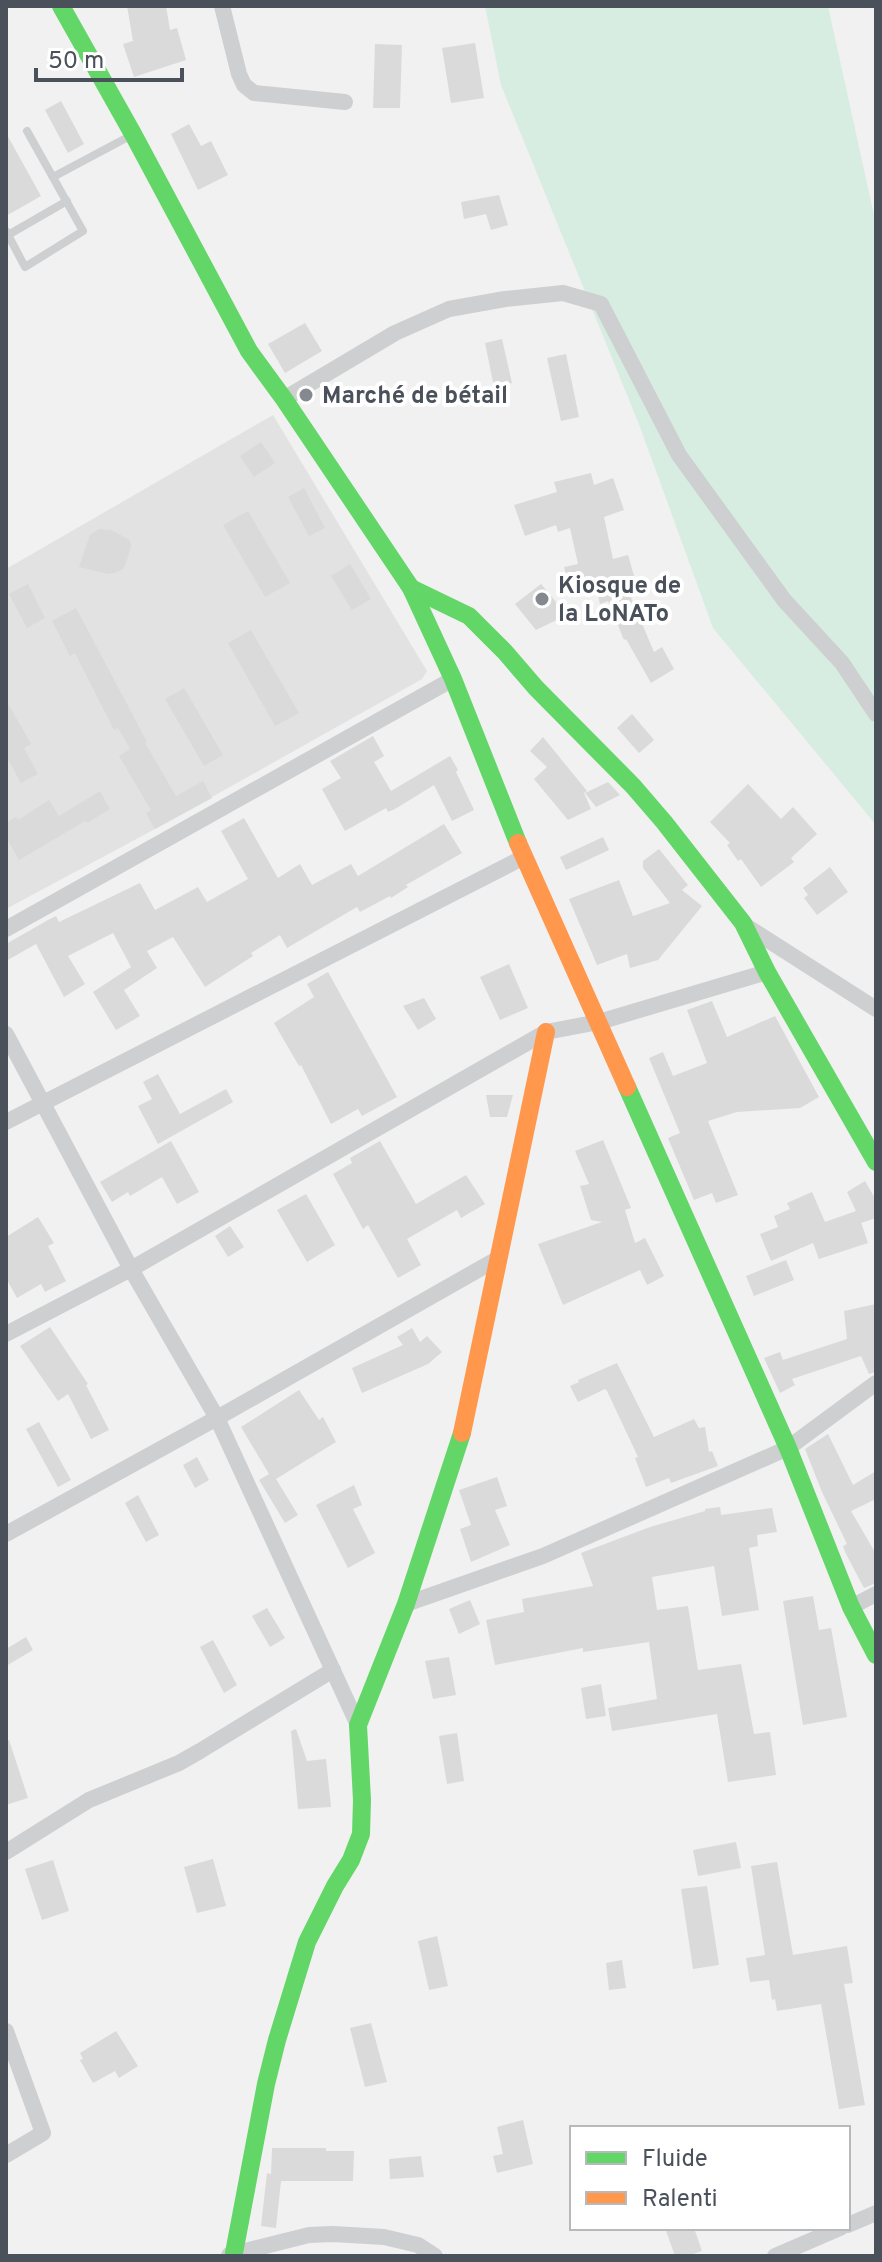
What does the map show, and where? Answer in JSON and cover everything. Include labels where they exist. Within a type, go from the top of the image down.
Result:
[{"type":"street","points":[[61,6],[249,351],[411,588],[453,679],[524,857],[788,1448],[851,1607],[876,1655]]},
{"type":"street","points":[[222,6],[239,74],[244,85],[254,93],[345,102]]},
{"type":"street","points":[[284,399],[395,333],[449,309],[563,293],[601,304],[679,455],[784,600],[842,663],[876,714]]},
{"type":"street","points":[[411,588],[469,616],[654,810],[743,923],[767,972],[876,1162]]},
{"type":"street","points":[[6,929],[453,679]]},
{"type":"street","points":[[6,1122],[524,857]]},
{"type":"street","points":[[743,923],[876,1009]]},
{"type":"street","points":[[6,1334],[131,1269],[546,1032],[599,1022],[767,972]]},
{"type":"street","points":[[358,1725],[406,1604],[461,1436],[546,1032]]},
{"type":"street","points":[[6,1034],[131,1269],[217,1418],[358,1725],[361,1834],[351,1860],[307,1942],[266,2084],[231,2254],[309,2235],[333,2234],[384,2237],[418,2245],[435,2256]]},
{"type":"street","points":[[6,1534],[499,1258]]},
{"type":"street","points":[[406,1604],[553,1552],[788,1448],[876,1383]]},
{"type":"street","points":[[851,1607],[876,1594]]},
{"type":"street","points":[[6,1852],[89,1800],[179,1763],[333,1670]]},
{"type":"street","points":[[6,2031],[43,2133],[6,2155]]},
{"type":"street","points":[[850,2224],[876,2213]]},
{"type":"street","points":[[775,2256],[835,2230]]},
{"type":"lane","points":[[27,131],[67,201],[83,231],[25,267],[7,233],[67,201]]},
{"type":"lane","points":[[53,177],[133,134]]},
{"type":"shaded area","points":[[273,415],[427,671],[422,679],[6,909],[6,569]]},
{"type":"green space","points":[[485,6],[828,6],[876,224],[876,825],[713,628],[640,427],[501,85]]},
{"type":"building","points":[[127,6],[166,6],[170,30],[177,28],[186,60],[134,77],[123,44],[133,41]]},
{"type":"building","points":[[475,43],[484,98],[451,103],[442,48]]},
{"type":"building","points":[[375,44],[402,45],[400,108],[373,108]]},
{"type":"building","points":[[61,101],[84,144],[68,153],[45,110]]},
{"type":"building","points":[[189,124],[201,146],[211,141],[228,175],[198,190],[171,134]]},
{"type":"building","points":[[6,133],[41,196],[6,216]]},
{"type":"building","points":[[499,195],[508,225],[491,230],[486,214],[464,219],[461,202]]},
{"type":"building","points":[[305,323],[322,351],[285,373],[268,344]]},
{"type":"building","points":[[502,339],[512,383],[494,387],[485,343]]},
{"type":"building","points":[[566,354],[579,417],[561,421],[547,358]]},
{"type":"building","points":[[261,442],[275,463],[254,477],[240,456]]},
{"type":"building","points":[[591,473],[594,485],[613,478],[624,510],[604,517],[613,559],[628,555],[639,593],[630,595],[654,652],[662,647],[674,669],[651,683],[624,640],[608,601],[600,604],[594,580],[569,587],[564,567],[578,564],[570,528],[558,532],[556,525],[525,536],[514,505],[557,492],[554,482]]},
{"type":"building","points":[[304,488],[325,528],[309,536],[288,497]]},
{"type":"building","points":[[248,511],[290,583],[265,597],[223,525]]},
{"type":"building","points":[[99,529],[111,530],[130,540],[131,547],[123,569],[115,573],[79,567],[90,535]]},
{"type":"building","points":[[350,564],[371,599],[352,610],[331,576]]},
{"type":"building","points":[[28,584],[45,618],[27,628],[9,594]]},
{"type":"building","points":[[541,584],[567,615],[536,630],[515,604]]},
{"type":"building","points":[[76,608],[145,743],[176,796],[203,781],[212,798],[155,829],[146,813],[151,810],[119,756],[130,749],[118,728],[114,730],[75,653],[70,656],[52,621]]},
{"type":"building","points":[[251,630],[299,713],[275,726],[228,643]]},
{"type":"building","points":[[184,688],[223,755],[204,766],[165,699]]},
{"type":"building","points":[[6,700],[31,744],[24,748],[38,774],[21,783],[6,756]]},
{"type":"building","points":[[632,714],[654,740],[639,753],[617,728]]},
{"type":"building","points":[[373,736],[384,756],[374,762],[391,791],[450,756],[474,810],[452,821],[434,785],[395,809],[388,812],[386,808],[345,831],[322,789],[341,778],[330,761]]},
{"type":"building","points":[[543,737],[587,791],[584,793],[591,809],[568,820],[534,779],[547,767],[530,751]]},
{"type":"building","points":[[608,782],[620,795],[596,807],[585,793]]},
{"type":"building","points":[[748,784],[781,819],[793,807],[817,834],[791,858],[794,862],[761,887],[741,859],[738,861],[727,845],[730,843],[710,822]]},
{"type":"building","points":[[100,791],[110,809],[19,860],[6,837],[6,823],[16,817],[18,820],[49,800],[59,816]]},
{"type":"building","points":[[244,818],[278,878],[300,864],[312,885],[351,864],[358,876],[444,824],[462,853],[406,885],[408,887],[391,898],[360,912],[357,907],[287,948],[280,935],[205,987],[173,937],[147,951],[157,968],[124,990],[140,1016],[116,1030],[93,992],[131,967],[113,933],[68,956],[85,984],[64,997],[36,944],[6,961],[6,944],[56,916],[59,922],[140,883],[155,910],[198,887],[207,902],[248,879],[221,831]]},
{"type":"building","points":[[603,837],[609,850],[566,870],[560,857]]},
{"type":"building","points":[[659,849],[688,885],[682,890],[702,906],[658,960],[630,968],[627,954],[597,965],[569,899],[619,880],[633,916],[670,903],[643,868],[643,861]]},
{"type":"building","points":[[830,867],[848,892],[817,915],[804,898],[808,895],[803,888]]},
{"type":"building","points":[[509,964],[528,1008],[500,1020],[480,977]]},
{"type":"building","points":[[328,972],[397,1097],[362,1116],[358,1109],[331,1124],[301,1065],[274,1023],[314,997],[307,984]]},
{"type":"building","points":[[424,998],[436,1019],[418,1030],[403,1006]]},
{"type":"building","points":[[712,1001],[727,1037],[775,1016],[819,1097],[800,1108],[737,1112],[708,1121],[738,1195],[716,1203],[712,1193],[694,1200],[668,1138],[680,1133],[649,1058],[663,1052],[673,1076],[707,1063],[687,1010]]},
{"type":"building","points":[[158,1074],[180,1114],[226,1089],[233,1102],[158,1144],[138,1106],[152,1099],[143,1082]]},
{"type":"building","points":[[486,1095],[513,1095],[507,1117],[490,1117]]},
{"type":"building","points":[[603,1140],[631,1208],[625,1210],[635,1243],[645,1238],[664,1276],[647,1285],[640,1270],[563,1305],[538,1244],[602,1222],[591,1220],[580,1186],[589,1184],[575,1151]]},
{"type":"building","points":[[171,1141],[199,1192],[177,1204],[162,1177],[130,1196],[128,1192],[112,1202],[100,1182]]},
{"type":"building","points":[[380,1141],[416,1204],[466,1175],[485,1204],[461,1218],[457,1210],[407,1239],[421,1265],[398,1278],[368,1225],[363,1229],[333,1174],[352,1163],[350,1158]]},
{"type":"building","points":[[865,1181],[876,1200],[876,1218],[861,1223],[868,1243],[819,1259],[813,1243],[771,1261],[760,1234],[778,1227],[774,1216],[790,1209],[787,1203],[812,1192],[825,1222],[856,1211],[847,1192]]},
{"type":"building","points":[[306,1194],[335,1245],[307,1262],[277,1210]]},
{"type":"building","points":[[38,1217],[54,1243],[48,1246],[66,1281],[45,1292],[41,1284],[17,1298],[6,1278],[6,1237]]},
{"type":"building","points":[[230,1226],[244,1247],[228,1257],[215,1236]]},
{"type":"building","points":[[786,1260],[794,1280],[754,1296],[746,1276]]},
{"type":"building","points":[[876,1304],[876,1372],[869,1374],[861,1356],[792,1379],[795,1385],[780,1393],[764,1358],[780,1352],[783,1360],[847,1339],[844,1311]]},
{"type":"building","points":[[50,1327],[88,1384],[109,1430],[91,1439],[68,1394],[58,1401],[20,1346]]},
{"type":"building","points":[[412,1328],[420,1342],[427,1336],[442,1352],[428,1364],[362,1393],[352,1368],[403,1345],[397,1337]]},
{"type":"building","points":[[617,1363],[654,1437],[694,1419],[699,1428],[705,1427],[709,1452],[712,1451],[718,1466],[671,1483],[669,1478],[646,1487],[635,1458],[638,1457],[607,1391],[605,1389],[578,1402],[570,1386]]},
{"type":"building","points":[[299,1390],[319,1420],[323,1417],[336,1442],[276,1479],[298,1515],[285,1523],[259,1480],[269,1474],[241,1427]]},
{"type":"building","points":[[39,1422],[71,1480],[58,1487],[26,1429]]},
{"type":"building","points":[[828,1434],[853,1485],[876,1471],[876,1499],[851,1511],[876,1554],[876,1583],[864,1588],[846,1554],[843,1546],[847,1544],[805,1449]]},
{"type":"building","points":[[197,1457],[209,1480],[195,1488],[183,1465]]},
{"type":"building","points":[[497,1477],[507,1506],[495,1510],[510,1545],[471,1562],[460,1529],[471,1525],[459,1490]]},
{"type":"building","points":[[354,1485],[362,1505],[353,1509],[375,1553],[348,1568],[316,1505]]},
{"type":"building","points":[[138,1495],[159,1535],[146,1542],[125,1503]]},
{"type":"building","points":[[720,1507],[721,1515],[772,1508],[777,1532],[757,1535],[758,1546],[749,1548],[759,1610],[722,1616],[714,1566],[652,1577],[657,1610],[688,1606],[698,1670],[741,1664],[754,1734],[770,1732],[776,1775],[728,1782],[717,1714],[612,1731],[608,1708],[657,1699],[649,1642],[583,1652],[583,1648],[495,1665],[486,1620],[524,1612],[522,1599],[593,1586],[581,1553],[650,1527]]},
{"type":"building","points":[[813,1596],[819,1630],[831,1628],[847,1717],[803,1725],[783,1601]]},
{"type":"building","points":[[470,1600],[480,1624],[459,1634],[449,1609]]},
{"type":"building","points":[[267,1608],[285,1638],[270,1647],[252,1616]]},
{"type":"building","points":[[26,1637],[33,1650],[6,1666],[6,1649]]},
{"type":"building","points":[[213,1640],[237,1685],[224,1693],[200,1647]]},
{"type":"building","points":[[449,1657],[456,1695],[433,1699],[425,1661]]},
{"type":"building","points":[[601,1684],[606,1716],[586,1719],[581,1688]]},
{"type":"building","points":[[296,1729],[307,1761],[326,1759],[331,1807],[298,1809],[291,1731]]},
{"type":"building","points":[[457,1733],[464,1781],[447,1784],[439,1736]]},
{"type":"building","points":[[9,1740],[28,1798],[6,1805],[6,1741]]},
{"type":"building","points":[[736,1842],[741,1868],[698,1876],[693,1850]]},
{"type":"building","points":[[213,1859],[226,1906],[197,1913],[184,1867]]},
{"type":"building","points":[[53,1860],[69,1911],[42,1920],[25,1869]]},
{"type":"building","points":[[777,1862],[793,1955],[847,1946],[853,1983],[844,1984],[865,2105],[839,2109],[821,2004],[777,2011],[769,1980],[750,1982],[746,1958],[765,1955],[751,1866]]},
{"type":"building","points":[[707,1886],[719,1965],[693,1969],[681,1889]]},
{"type":"building","points":[[437,1936],[448,1986],[429,1990],[418,1941]]},
{"type":"building","points":[[622,1960],[626,1988],[609,1990],[606,1963]]},
{"type":"building","points":[[371,2023],[387,2082],[365,2087],[350,2028]]},
{"type":"building","points":[[116,2031],[138,2066],[119,2078],[115,2071],[93,2083],[80,2060],[83,2059],[80,2053]]},
{"type":"building","points":[[523,2120],[533,2164],[497,2173],[493,2156],[503,2154],[497,2127]]},
{"type":"building","points":[[272,2148],[354,2151],[353,2181],[281,2181],[276,2228],[261,2226],[267,2173],[271,2174]]},
{"type":"building","points":[[421,2156],[424,2177],[390,2179],[389,2159]]},
{"type":"building","points":[[666,2230],[695,2230],[702,2251],[675,2256]]},
{"type":"traffic: fast","points":[[61,6],[249,351],[411,588],[453,679],[518,843]]},
{"type":"traffic: fast","points":[[411,588],[469,616],[664,822],[743,923],[767,972],[876,1162]]},
{"type":"traffic: fast","points":[[627,1087],[788,1448],[851,1607],[876,1655]]},
{"type":"traffic: fast","points":[[234,2253],[277,2040],[307,1942],[351,1860],[361,1834],[358,1725],[406,1604],[462,1433]]},
{"type":"traffic: slow","points":[[518,843],[627,1087]]},
{"type":"traffic: slow","points":[[462,1433],[546,1032]]},
{"type":"place","name":"Marché de bétail","points":[[306,395]]},
{"type":"place","name":"Kiosque de la LoNATo","points":[[542,599]]}]
